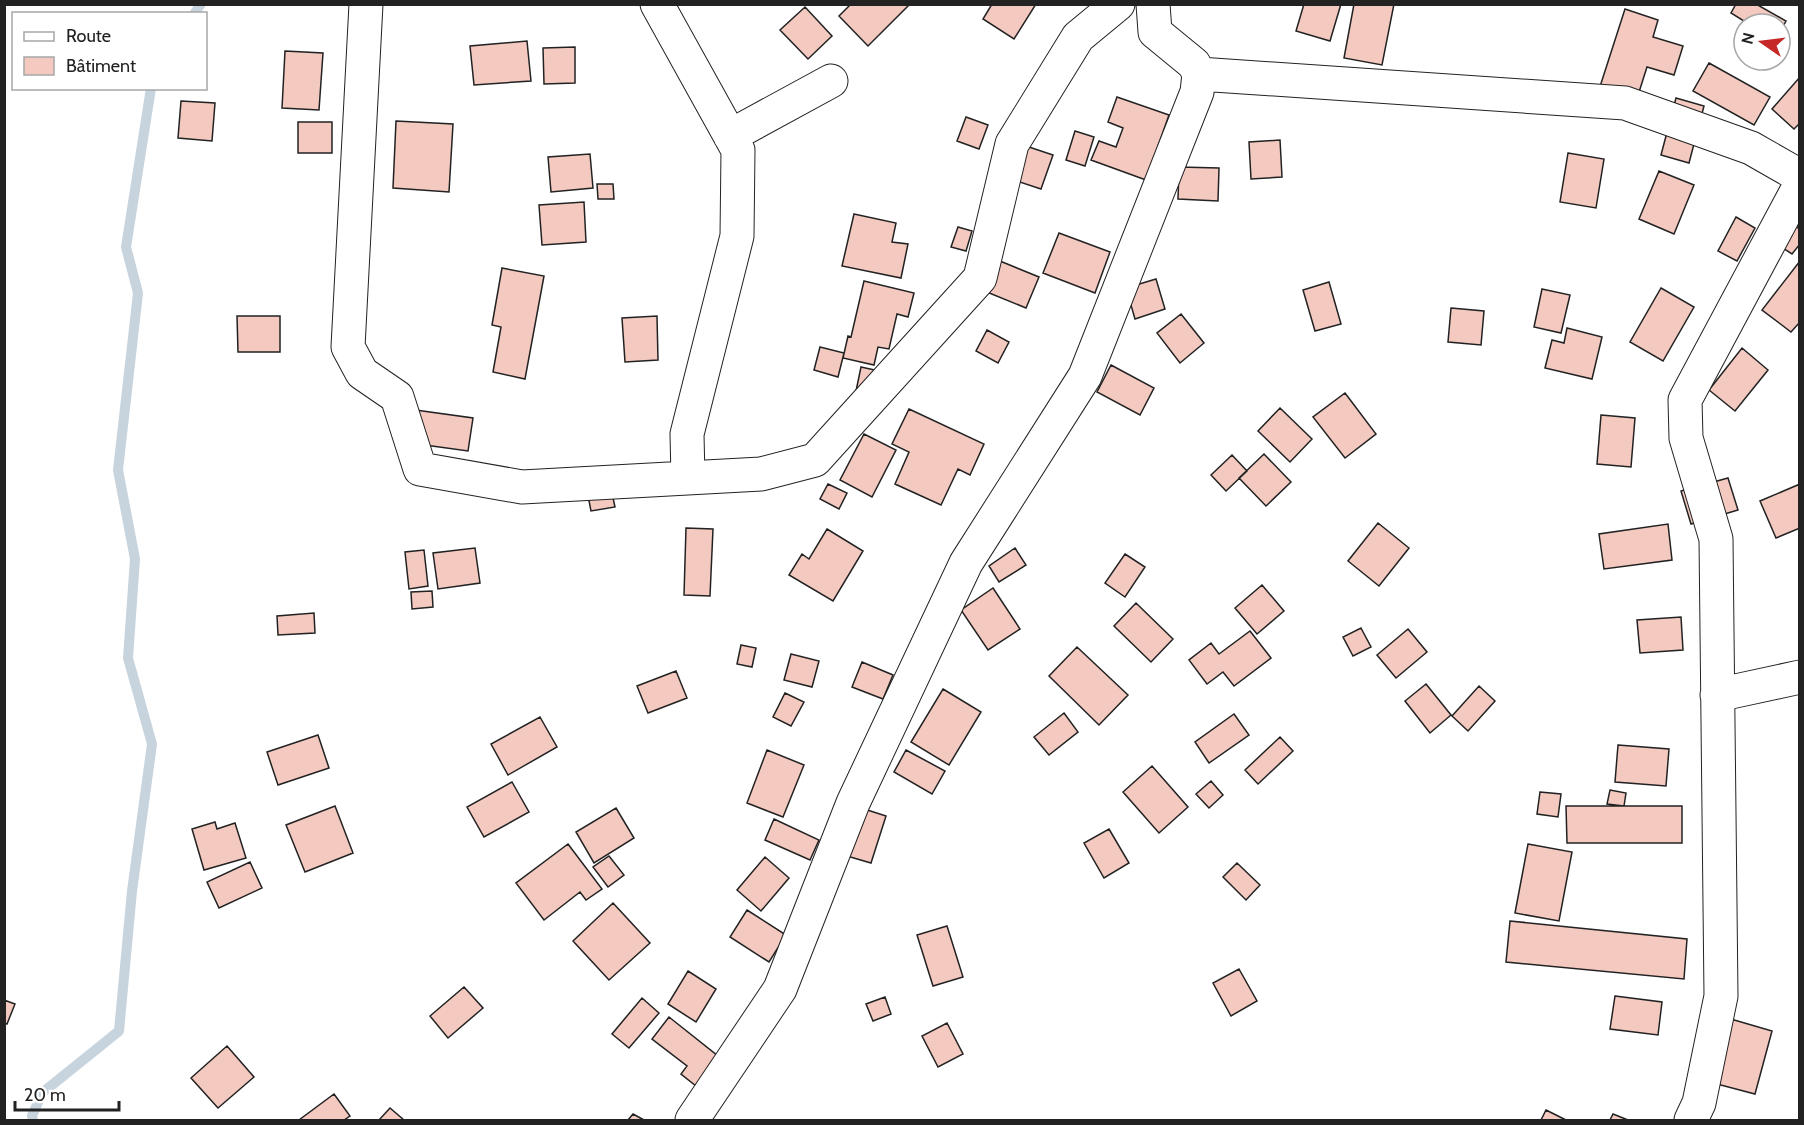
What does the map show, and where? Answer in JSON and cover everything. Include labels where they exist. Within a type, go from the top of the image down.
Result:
[{"type":"street","points":[[366,4],[348,348],[362,373],[397,397],[420,469],[522,487],[761,474],[815,460],[980,278],[1012,144],[1078,37],[1118,4]]},
{"type":"street","points":[[657,4],[738,150],[737,236],[687,434],[688,478]]},
{"type":"street","points":[[692,1120],[780,989],[853,804],[966,563],[1085,376],[1197,92],[1199,74],[1194,64],[1155,32],[1153,4]]},
{"type":"street","points":[[1199,74],[1625,103],[1751,148],[1800,176]]},
{"type":"street","points":[[729,136],[831,81]]},
{"type":"street","points":[[1691,1120],[1699,1103],[1721,996],[1716,539],[1686,438],[1685,400],[1800,185]]},
{"type":"street","points":[[1717,695],[1800,677]]},
{"type":"building","points":[[851,4],[910,4],[868,46],[839,16]]},
{"type":"building","points":[[992,4],[1036,4],[1014,39],[983,19]]},
{"type":"building","points":[[1304,4],[1341,4],[1330,41],[1296,31]]},
{"type":"building","points":[[1354,4],[1394,4],[1382,65],[1344,58]]},
{"type":"building","points":[[1736,4],[1756,4],[1770,12],[1732,12]]},
{"type":"building","points":[[805,7],[832,36],[808,59],[780,30]]},
{"type":"building","points":[[1625,9],[1658,20],[1653,37],[1683,46],[1674,75],[1647,67],[1633,111],[1596,99]]},
{"type":"building","points":[[527,41],[531,81],[474,85],[470,46]]},
{"type":"building","points":[[575,47],[575,83],[544,84],[543,48]]},
{"type":"building","points":[[285,51],[323,53],[319,110],[282,108]]},
{"type":"building","points":[[1709,63],[1770,97],[1754,125],[1693,91]]},
{"type":"building","points":[[1800,77],[1800,123],[1794,129],[1772,109]]},
{"type":"building","points":[[1117,97],[1169,115],[1146,180],[1091,160],[1099,141],[1116,147],[1123,128],[1108,122]]},
{"type":"building","points":[[1676,98],[1704,106],[1689,163],[1661,155]]},
{"type":"building","points":[[181,101],[215,103],[212,141],[178,138]]},
{"type":"building","points":[[966,117],[988,125],[979,149],[957,141]]},
{"type":"building","points":[[396,121],[453,124],[449,192],[393,188]]},
{"type":"building","points":[[298,122],[332,122],[332,153],[298,153]]},
{"type":"building","points":[[1075,131],[1094,137],[1085,166],[1066,160]]},
{"type":"building","points":[[1280,140],[1282,177],[1251,179],[1249,142]]},
{"type":"building","points":[[1023,145],[1053,155],[1041,189],[1011,179]]},
{"type":"building","points":[[1568,153],[1604,159],[1596,208],[1560,202]]},
{"type":"building","points":[[590,154],[593,188],[551,192],[548,157]]},
{"type":"building","points":[[1179,167],[1219,168],[1218,201],[1178,199]]},
{"type":"building","points":[[1659,171],[1694,185],[1674,234],[1639,219]]},
{"type":"building","points":[[597,184],[613,184],[614,199],[598,199]]},
{"type":"building","points":[[584,202],[586,242],[542,245],[539,205]]},
{"type":"building","points":[[854,214],[896,223],[892,242],[908,244],[901,278],[842,266]]},
{"type":"building","points":[[1736,217],[1755,228],[1737,261],[1718,251]]},
{"type":"building","points":[[1789,222],[1800,229],[1800,244],[1792,254],[1775,243]]},
{"type":"building","points":[[958,227],[972,231],[966,251],[951,247]]},
{"type":"building","points":[[1059,233],[1110,252],[1095,293],[1043,273]]},
{"type":"building","points":[[995,259],[1039,277],[1026,308],[982,290]]},
{"type":"building","points":[[1800,261],[1800,322],[1791,332],[1762,310]]},
{"type":"building","points":[[502,268],[544,276],[525,379],[493,372],[501,327],[492,325]]},
{"type":"building","points":[[1156,279],[1165,309],[1135,319],[1126,288]]},
{"type":"building","points":[[864,281],[914,293],[908,317],[897,314],[889,349],[878,347],[874,365],[843,358],[848,336],[851,337]]},
{"type":"building","points":[[1329,282],[1341,324],[1315,331],[1303,290]]},
{"type":"building","points":[[1661,288],[1694,307],[1663,361],[1630,342]]},
{"type":"building","points":[[1542,289],[1570,295],[1561,333],[1534,327]]},
{"type":"building","points":[[1451,308],[1484,311],[1481,345],[1448,342]]},
{"type":"building","points":[[1181,314],[1204,343],[1180,363],[1157,333]]},
{"type":"building","points":[[237,316],[280,316],[280,352],[238,352]]},
{"type":"building","points":[[657,316],[658,360],[625,362],[622,318]]},
{"type":"building","points":[[1567,328],[1602,337],[1592,379],[1545,368],[1552,340],[1564,343]]},
{"type":"building","points":[[987,330],[1009,342],[998,363],[976,351]]},
{"type":"building","points":[[820,347],[844,353],[838,377],[814,370]]},
{"type":"building","points":[[1742,348],[1768,370],[1735,411],[1709,390]]},
{"type":"building","points":[[1111,365],[1154,388],[1140,415],[1097,392]]},
{"type":"building","points":[[861,367],[893,374],[856,391]]},
{"type":"building","points":[[1345,393],[1376,434],[1345,458],[1313,417]]},
{"type":"building","points":[[401,408],[473,418],[468,451],[396,441]]},
{"type":"building","points":[[1280,408],[1312,439],[1290,462],[1258,431]]},
{"type":"building","points":[[909,409],[984,444],[970,475],[958,469],[941,505],[895,484],[909,452],[892,444]]},
{"type":"building","points":[[1601,415],[1635,418],[1631,467],[1597,464]]},
{"type":"building","points":[[864,434],[896,450],[872,497],[840,480]]},
{"type":"building","points":[[1264,454],[1291,482],[1266,506],[1239,478]]},
{"type":"building","points":[[1232,455],[1247,471],[1226,491],[1211,475]]},
{"type":"building","points":[[607,470],[615,507],[591,511],[584,475]]},
{"type":"building","points":[[1728,478],[1738,510],[1691,524],[1681,491]]},
{"type":"building","points":[[828,484],[847,493],[839,509],[820,499]]},
{"type":"building","points":[[1800,484],[1800,528],[1776,538],[1760,501]]},
{"type":"building","points":[[1378,523],[1409,548],[1379,586],[1348,561]]},
{"type":"building","points":[[1668,524],[1672,560],[1604,569],[1599,534]]},
{"type":"building","points":[[686,528],[713,529],[710,596],[684,595]]},
{"type":"building","points":[[827,529],[863,551],[833,601],[789,575],[802,554],[809,559]]},
{"type":"building","points":[[475,548],[480,583],[438,589],[433,553]]},
{"type":"building","points":[[1015,548],[1026,565],[999,582],[989,566]]},
{"type":"building","points":[[424,550],[428,586],[409,589],[405,552]]},
{"type":"building","points":[[1125,554],[1145,567],[1125,597],[1105,583]]},
{"type":"building","points":[[1262,585],[1284,611],[1257,634],[1235,608]]},
{"type":"building","points":[[993,588],[1020,629],[988,650],[961,610]]},
{"type":"building","points":[[432,591],[433,607],[412,609],[411,592]]},
{"type":"building","points":[[1136,603],[1173,639],[1151,662],[1114,626]]},
{"type":"building","points":[[314,613],[315,633],[278,635],[277,616]]},
{"type":"building","points":[[1681,617],[1683,650],[1640,653],[1637,620]]},
{"type":"building","points":[[1361,628],[1371,647],[1353,656],[1343,637]]},
{"type":"building","points":[[1408,629],[1427,652],[1396,678],[1377,655]]},
{"type":"building","points":[[1250,631],[1271,658],[1234,686],[1223,672],[1207,684],[1189,660],[1211,643],[1219,654]]},
{"type":"building","points":[[741,645],[756,648],[752,667],[737,664]]},
{"type":"building","points":[[1077,647],[1128,695],[1099,725],[1049,676]]},
{"type":"building","points":[[791,654],[819,661],[812,687],[784,680]]},
{"type":"building","points":[[862,662],[893,675],[883,699],[852,687]]},
{"type":"building","points":[[676,671],[687,698],[648,713],[637,686]]},
{"type":"building","points":[[1426,684],[1451,715],[1430,733],[1405,701]]},
{"type":"building","points":[[1479,686],[1495,701],[1468,731],[1452,716]]},
{"type":"building","points":[[943,689],[981,712],[949,765],[911,742]]},
{"type":"building","points":[[785,693],[804,702],[791,726],[773,717]]},
{"type":"building","points":[[1064,713],[1078,732],[1049,755],[1034,737]]},
{"type":"building","points":[[1234,714],[1249,735],[1209,763],[1195,742]]},
{"type":"building","points":[[540,717],[557,747],[508,775],[491,744]]},
{"type":"building","points":[[318,735],[329,768],[278,785],[267,752]]},
{"type":"building","points":[[1280,737],[1293,751],[1258,784],[1245,770]]},
{"type":"building","points":[[1618,745],[1669,749],[1666,786],[1615,782]]},
{"type":"building","points":[[767,750],[804,765],[783,817],[747,803]]},
{"type":"building","points":[[906,750],[945,771],[932,794],[894,772]]},
{"type":"building","points":[[1152,766],[1188,807],[1159,833],[1123,792]]},
{"type":"building","points":[[1211,781],[1223,795],[1209,808],[1196,794]]},
{"type":"building","points":[[512,782],[529,812],[484,837],[467,807]]},
{"type":"building","points":[[1610,790],[1626,793],[1624,806],[1607,804]]},
{"type":"building","points":[[1540,792],[1561,794],[1558,817],[1537,814]]},
{"type":"building","points":[[335,806],[353,853],[305,872],[286,825]]},
{"type":"building","points":[[855,806],[886,816],[871,863],[840,854]]},
{"type":"building","points":[[1566,806],[1682,806],[1682,843],[1567,843]]},
{"type":"building","points":[[616,808],[634,838],[594,863],[576,832]]},
{"type":"building","points":[[774,819],[819,840],[810,860],[765,840]]},
{"type":"building","points":[[215,822],[217,829],[235,823],[246,858],[204,870],[192,829]]},
{"type":"building","points":[[1109,829],[1129,863],[1104,878],[1084,843]]},
{"type":"building","points":[[568,844],[602,889],[586,900],[580,892],[544,920],[516,883]]},
{"type":"building","points":[[1528,844],[1572,852],[1559,921],[1515,913]]},
{"type":"building","points":[[609,856],[624,875],[608,887],[593,867]]},
{"type":"building","points":[[765,857],[789,878],[761,911],[737,890]]},
{"type":"building","points":[[250,862],[262,888],[219,908],[207,882]]},
{"type":"building","points":[[1237,863],[1260,885],[1246,900],[1223,877]]},
{"type":"building","points":[[613,903],[650,943],[609,980],[573,941]]},
{"type":"building","points":[[747,910],[786,935],[769,962],[730,937]]},
{"type":"building","points":[[1510,921],[1687,939],[1684,979],[1506,962]]},
{"type":"building","points":[[947,926],[963,977],[933,986],[917,935]]},
{"type":"building","points":[[1239,969],[1257,1001],[1231,1016],[1213,983]]},
{"type":"building","points":[[688,971],[716,989],[696,1022],[668,1004]]},
{"type":"building","points":[[464,987],[483,1008],[448,1038],[430,1016]]},
{"type":"building","points":[[1615,996],[1662,1002],[1658,1035],[1610,1029]]},
{"type":"building","points":[[885,997],[891,1014],[873,1021],[866,1004]]},
{"type":"building","points":[[642,998],[659,1013],[629,1048],[612,1034]]},
{"type":"building","points":[[4,1000],[15,1004],[7,1024],[4,1023]]},
{"type":"building","points":[[669,1017],[723,1060],[701,1090],[681,1074],[687,1066],[652,1039]]},
{"type":"building","points":[[1724,1017],[1772,1031],[1755,1094],[1713,1083]]},
{"type":"building","points":[[947,1023],[963,1054],[938,1067],[922,1036]]},
{"type":"building","points":[[227,1046],[254,1077],[218,1108],[191,1078]]},
{"type":"building","points":[[334,1094],[350,1116],[344,1120],[299,1120]]},
{"type":"building","points":[[390,1108],[404,1120],[379,1120]]},
{"type":"building","points":[[1546,1110],[1566,1120],[1541,1120]]},
{"type":"building","points":[[633,1114],[644,1120],[628,1120]]},
{"type":"building","points":[[1613,1114],[1628,1120],[1610,1120]]},
{"type":"waterway","points":[[195,12],[201,4]]},
{"type":"waterway","points":[[33,1120],[32,1116],[42,1093],[119,1031],[132,891],[152,744],[128,658],[135,559],[118,470],[138,293],[126,247],[151,90]]}]
